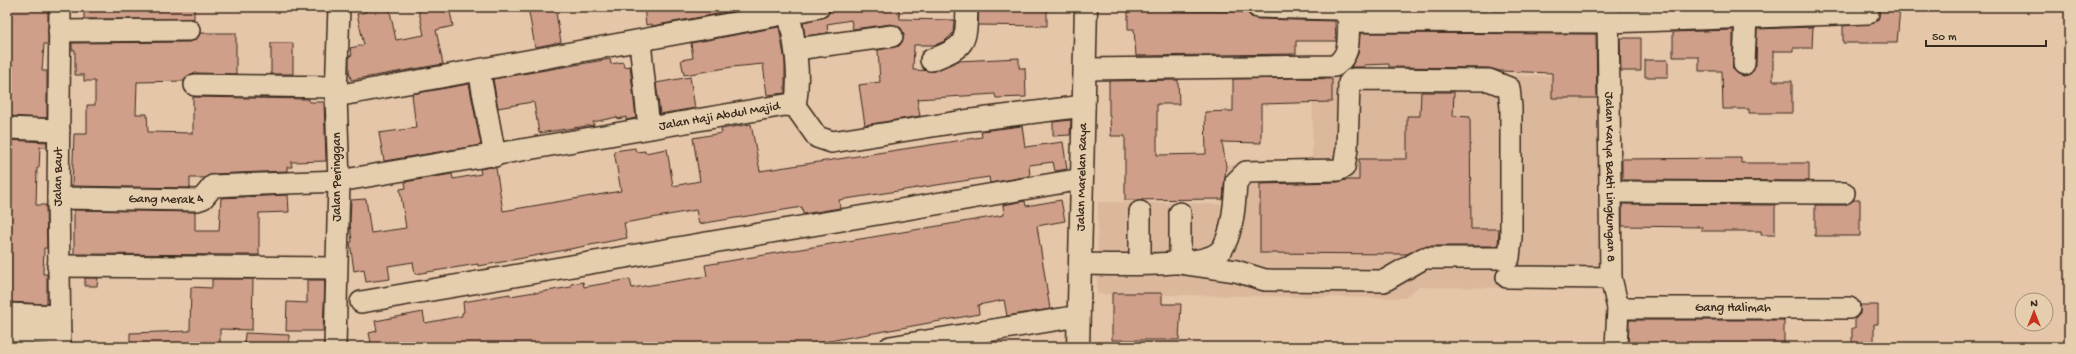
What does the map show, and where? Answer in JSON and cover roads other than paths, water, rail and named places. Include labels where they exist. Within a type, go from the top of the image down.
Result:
[{"type":"main road","name":"Jalan Marelan Raya","points":[[1078,347],[1086,7]]},
{"type":"street","name":"Jalan Baut","points":[[60,7],[58,198],[60,332]]},
{"type":"street","name":"Jalan Peringgan","points":[[335,347],[339,181],[336,91],[339,7]]},
{"type":"street","points":[[195,85],[336,91],[479,70],[640,42],[819,7]]},
{"type":"street","points":[[931,60],[956,50],[961,46],[966,34],[967,7]]},
{"type":"street","points":[[1085,69],[1335,66],[1343,59],[1348,51],[1349,21],[1345,12],[1338,9],[1258,7]]},
{"type":"street","points":[[789,13],[796,49],[798,89],[796,106]]},
{"type":"street","points":[[1349,21],[1608,14],[1746,16],[1868,13]]},
{"type":"street","name":"Jalan Karya Bakti Lingkungan 8","points":[[1608,14],[1611,278],[1618,308],[1616,347]]},
{"type":"street","points":[[1744,64],[1746,16]]},
{"type":"street","points":[[59,31],[189,30]]},
{"type":"street","points":[[796,49],[892,36]]},
{"type":"street","points":[[640,42],[649,128]]},
{"type":"street","points":[[479,70],[495,156]]},
{"type":"street","points":[[1080,261],[1132,258],[1140,263],[1180,263],[1236,271],[1265,280],[1384,281],[1424,258],[1509,258],[1511,238],[1511,108],[1509,88],[1489,80],[1353,79],[1348,83],[1347,149],[1344,167],[1338,170],[1246,172],[1236,182],[1230,229],[1221,250],[1212,257],[1180,263]]},
{"type":"street","name":"Jalan Haji Abdul Majid","points":[[339,181],[495,156],[768,106],[796,106],[817,137],[832,142],[964,121],[1084,106]]},
{"type":"street","points":[[7,128],[59,130]]},
{"type":"street","points":[[360,302],[1082,179]]},
{"type":"street","name":"Gang Merak 4","points":[[58,198],[197,200],[203,198],[213,186],[339,181]]},
{"type":"street","points":[[1610,192],[1844,194]]},
{"type":"street","points":[[1140,212],[1140,263]]},
{"type":"street","points":[[1180,213],[1180,263]]},
{"type":"street","points":[[58,266],[336,268]]},
{"type":"street","points":[[1507,277],[1611,278]]},
{"type":"street","name":"Gang Halimah","points":[[1618,308],[1849,308]]},
{"type":"street","points":[[7,314],[60,332]]},
{"type":"street","points":[[890,347],[1079,316]]},
{"type":"street","points":[[7,332],[60,332]]}]
